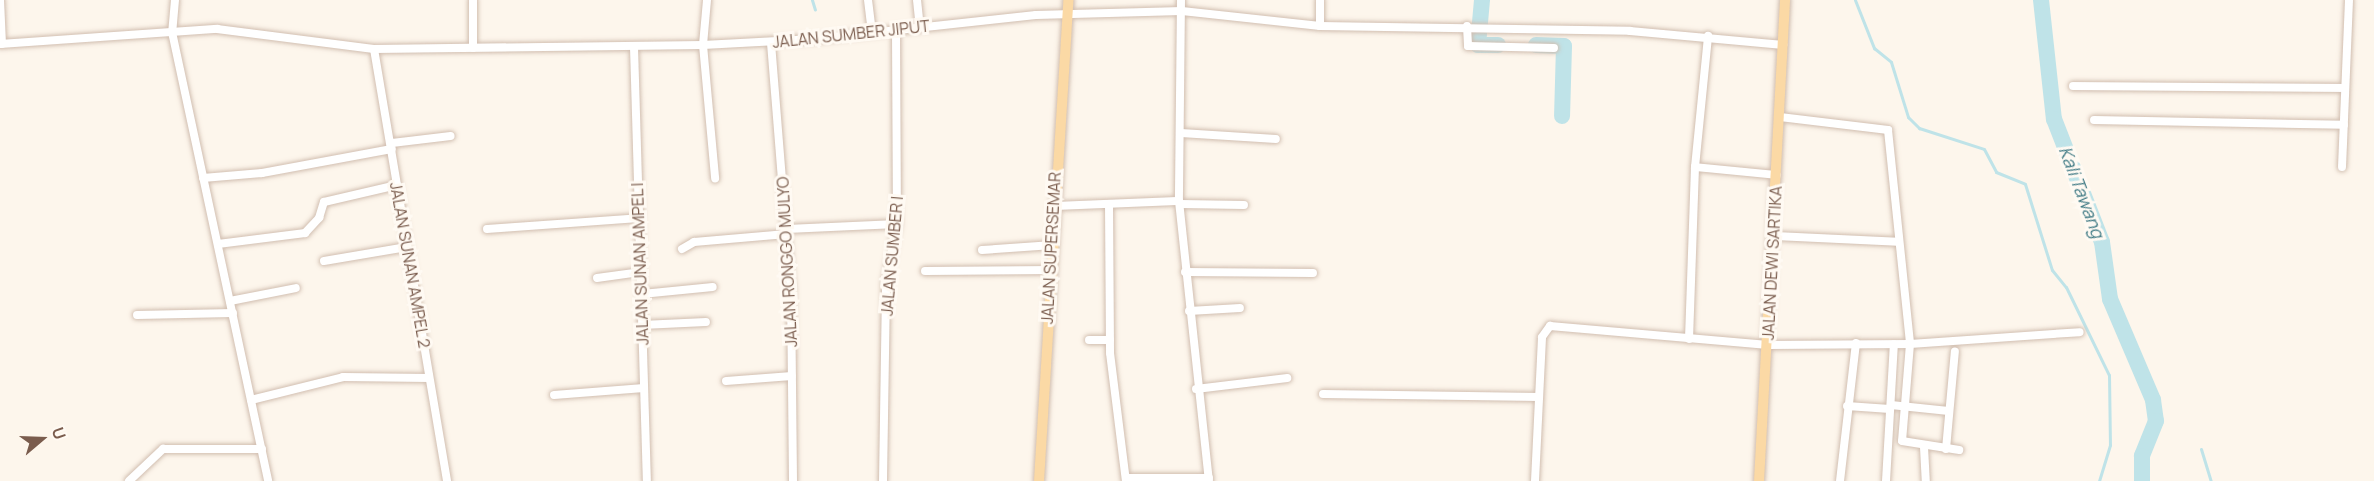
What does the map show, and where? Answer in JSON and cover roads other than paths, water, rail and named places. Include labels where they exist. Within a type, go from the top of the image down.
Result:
[{"type":"main road","name":"JALAN SUPERSEMAR","points":[[1038,481],[1053,270],[1053,206],[1068,0]]},
{"type":"main road","name":"JALAN DEWI SARTIKA","points":[[1759,481],[1785,0]]},
{"type":"street","points":[[0,0],[1,44]]},
{"type":"street","points":[[176,0],[172,32],[268,481]]},
{"type":"street","points":[[473,0],[473,48]]},
{"type":"street","points":[[708,0],[703,45],[715,178]]},
{"type":"street","points":[[868,0],[872,33]]},
{"type":"street","points":[[917,0],[920,27]]},
{"type":"street","points":[[1109,205],[1110,340],[1126,480],[1209,479],[1196,389],[1180,202],[1181,0]]},
{"type":"street","points":[[1320,0],[1320,26]]},
{"type":"street","points":[[2342,167],[2349,0]]},
{"type":"street","name":"JALAN SUMBER JIPUT","points":[[1,44],[217,29],[374,49],[634,47],[771,43],[1067,14],[1182,11],[1320,26],[1470,26],[1708,36],[1783,45]]},
{"type":"street","points":[[1470,26],[1468,46],[1554,48]]},
{"type":"street","name":"JALAN SUMBER I","points":[[883,481],[886,283],[897,224],[896,30]]},
{"type":"street","points":[[1689,339],[1695,167],[1708,36]]},
{"type":"street","name":"JALAN RONGGO MULYO","points":[[771,43],[787,232],[793,481]]},
{"type":"street","name":"JALAN SUNAN AMPEL I","points":[[634,47],[647,481]]},
{"type":"street","name":"JALAN SUNAN AMPEL 2","points":[[374,49],[447,481]]},
{"type":"street","points":[[2073,86],[2344,88]]},
{"type":"street","points":[[1780,117],[1888,130],[1910,344],[1902,441],[1924,447],[1959,450]]},
{"type":"street","points":[[2094,120],[2344,125]]},
{"type":"street","points":[[1182,134],[1276,139]]},
{"type":"street","points":[[203,178],[262,172],[451,136]]},
{"type":"street","points":[[1695,167],[1777,175]]},
{"type":"street","points":[[218,244],[305,232],[319,218],[324,202],[396,185]]},
{"type":"street","points":[[1053,206],[1180,202],[1244,205]]},
{"type":"street","points":[[487,229],[639,218]]},
{"type":"street","points":[[682,249],[694,242],[897,224]]},
{"type":"street","points":[[1774,236],[1899,242]]},
{"type":"street","points":[[982,250],[1053,245]]},
{"type":"street","points":[[324,261],[407,247]]},
{"type":"street","points":[[925,271],[1053,270]]},
{"type":"street","points":[[597,278],[640,272]]},
{"type":"street","points":[[1185,272],[1314,273]]},
{"type":"street","points":[[641,294],[713,286]]},
{"type":"street","points":[[230,301],[296,288]]},
{"type":"street","points":[[1189,310],[1240,308]]},
{"type":"street","points":[[137,315],[233,313]]},
{"type":"street","points":[[642,325],[706,322]]},
{"type":"street","points":[[1535,481],[1542,337],[1550,326],[1768,345],[1910,344],[2080,332]]},
{"type":"street","points":[[1089,340],[1110,340]]},
{"type":"street","points":[[1840,481],[1856,343]]},
{"type":"street","points":[[1886,481],[1894,344]]},
{"type":"street","points":[[1946,449],[1954,351]]},
{"type":"street","points":[[726,381],[792,376]]},
{"type":"street","points":[[251,400],[343,377],[429,378]]},
{"type":"street","points":[[1196,389],[1287,378]]},
{"type":"street","points":[[554,395],[644,387]]},
{"type":"street","points":[[1323,394],[1539,397]]},
{"type":"street","points":[[1847,406],[1906,406],[1949,411]]},
{"type":"street","points":[[1924,447],[1926,481]]},
{"type":"street","points":[[129,481],[163,449],[262,449]]},
{"type":"waterway","points":[[812,0],[815,10]]},
{"type":"waterway","points":[[1482,0],[1478,45],[1498,45]]},
{"type":"waterway","points":[[1855,0],[1874,48],[1891,62],[1908,117],[1919,128],[1984,149],[1996,172],[2025,184],[2052,270],[2066,287],[2109,375],[2110,445],[2099,481]]},
{"type":"waterway","name":"Kali Tawang","points":[[2041,0],[2054,119],[2102,242],[2110,299],[2153,400],[2156,421],[2142,456],[2142,481]]},
{"type":"waterway","points":[[1536,45],[1564,46],[1562,116]]},
{"type":"waterway","points":[[2201,449],[2211,481]]}]
